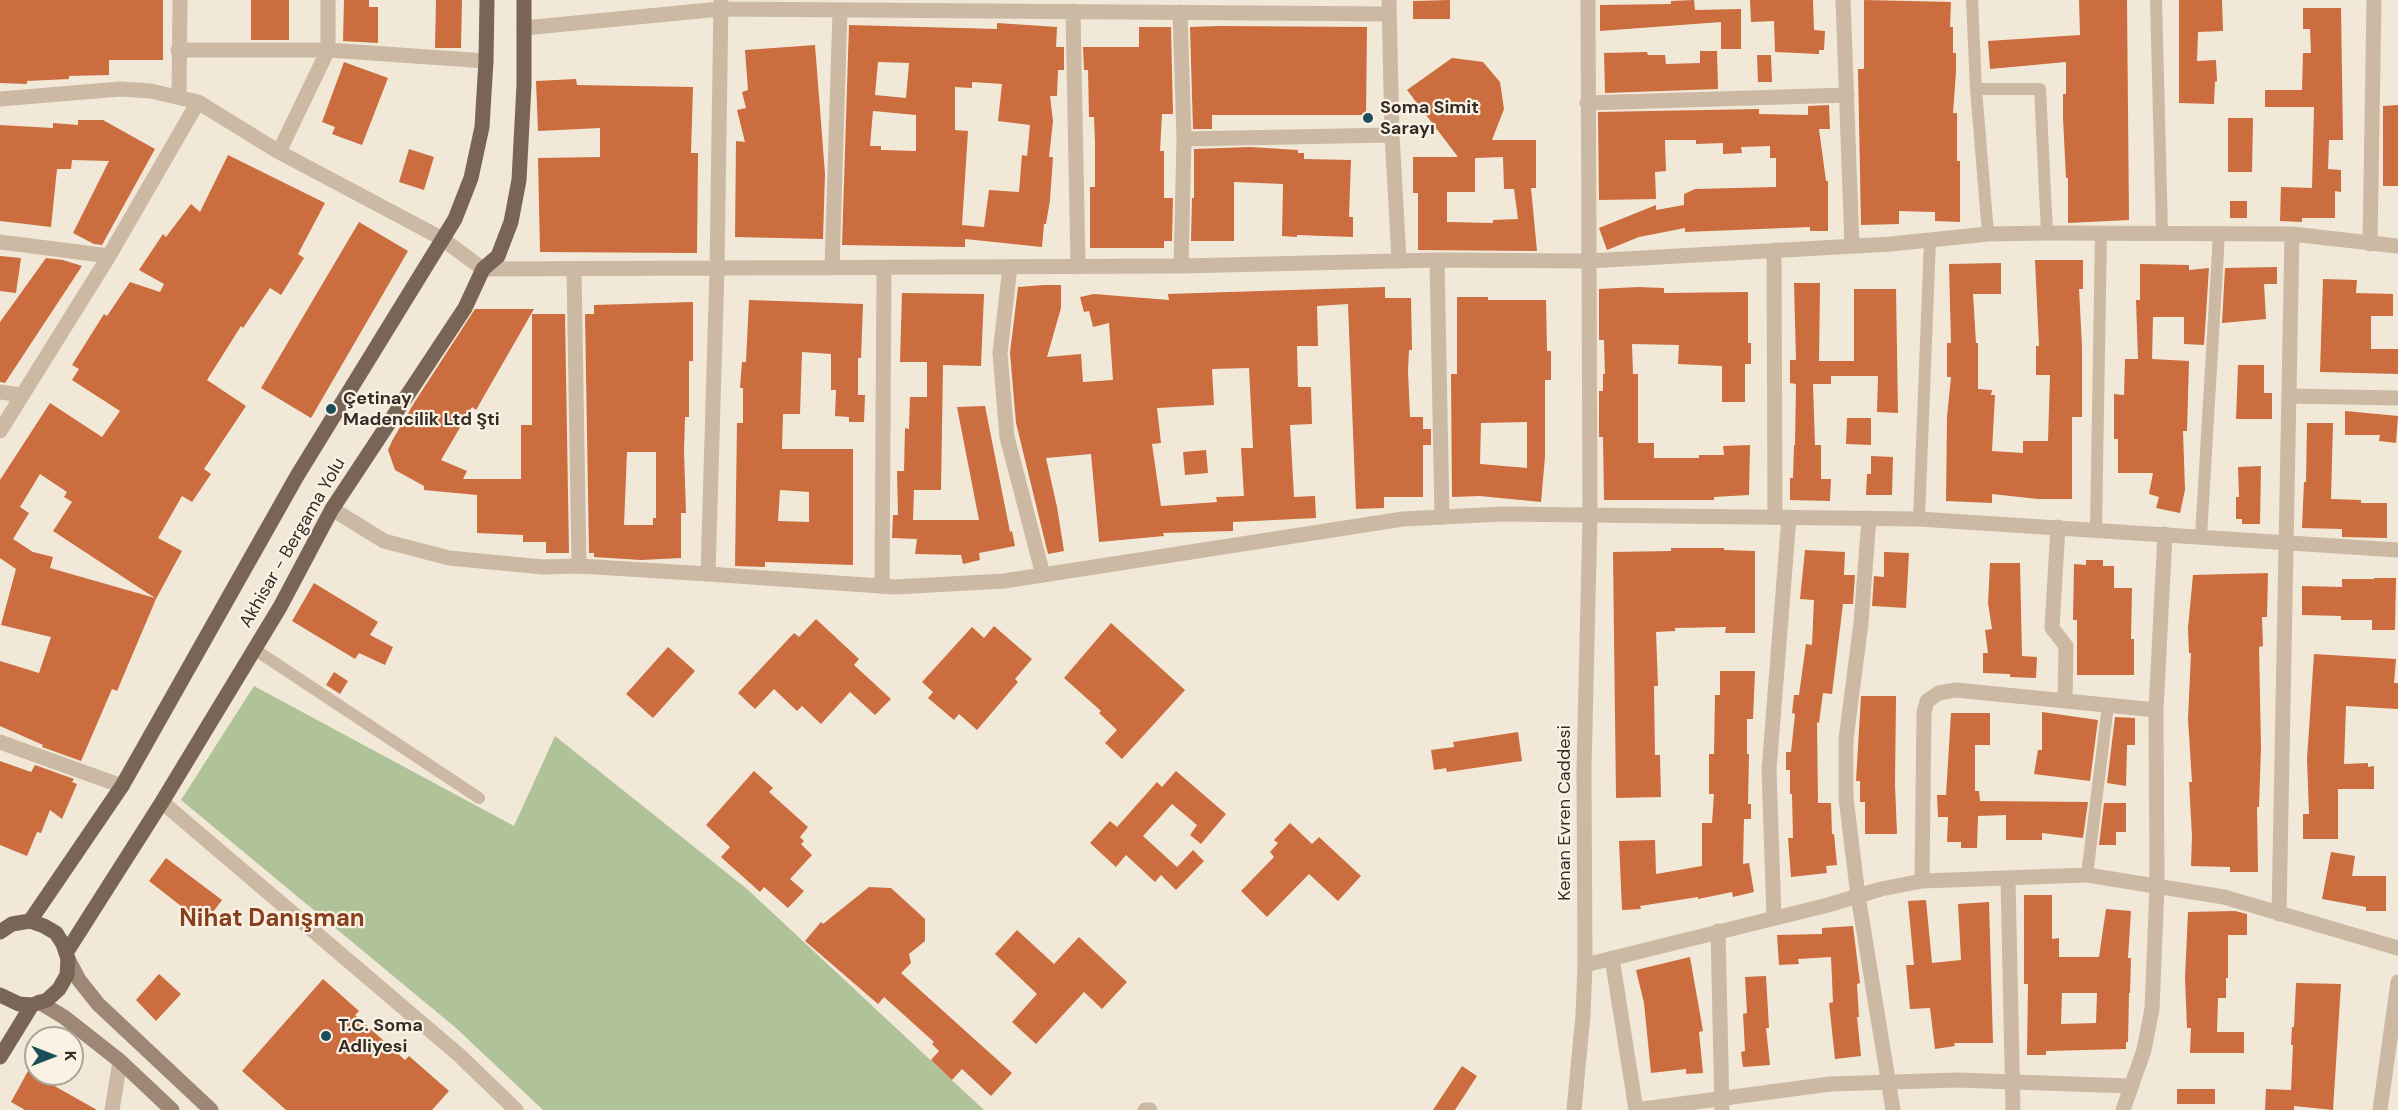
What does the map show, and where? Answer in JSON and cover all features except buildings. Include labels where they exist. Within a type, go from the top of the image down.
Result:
[{"type":"main road","name":"Akhisar - Bergama Yolu","points":[[30,921],[122,786],[297,476],[441,238],[455,219],[471,178],[482,127],[486,61],[486,0]]},
{"type":"main road","name":"Akhisar - Bergama Yolu","points":[[0,1057],[36,1003],[47,999],[59,989],[67,975],[67,956],[280,607],[332,508],[465,308],[483,269],[498,256],[511,222],[519,180],[524,85],[524,0]]},
{"type":"main road","points":[[0,932],[12,924],[30,921],[56,933],[79,980],[98,1004],[211,1110]]},
{"type":"main road","points":[[0,995],[19,1004],[36,1003],[64,1017],[120,1061],[171,1110]]},
{"type":"street","points":[[179,97],[180,0]]},
{"type":"street","points":[[279,152],[328,50],[328,0]]},
{"type":"street","name":"Kenan Evren Caddesi","points":[[1574,1110],[1585,965],[1584,769],[1590,516],[1588,0]]},
{"type":"street","points":[[1844,0],[1852,246]]},
{"type":"street","points":[[2370,244],[2374,0]]},
{"type":"street","points":[[524,28],[721,5],[840,10],[857,5],[1019,5],[1073,11],[1389,7],[1398,261]]},
{"type":"street","points":[[708,574],[717,269],[721,5]]},
{"type":"street","points":[[1174,8],[1184,139],[1181,266]]},
{"type":"street","points":[[832,268],[840,10]]},
{"type":"street","points":[[1073,11],[1078,267]]},
{"type":"street","points":[[178,50],[328,50],[486,61]]},
{"type":"street","points":[[0,99],[120,89],[151,91],[198,102],[279,152],[441,238],[483,269],[1078,267],[1437,260],[1589,261],[2047,232],[2292,234],[2398,246]]},
{"type":"street","points":[[1587,103],[1847,95]]},
{"type":"street","points":[[0,431],[110,256],[198,102]]},
{"type":"street","points":[[1184,139],[1392,135]]},
{"type":"street","points":[[2279,914],[2292,234]]},
{"type":"street","points":[[0,242],[110,256]]},
{"type":"street","points":[[1774,250],[1782,517],[1770,770],[1774,917]]},
{"type":"street","points":[[1437,260],[1442,517]]},
{"type":"street","points":[[1010,267],[1000,352],[1007,437],[1043,575]]},
{"type":"street","points":[[882,586],[884,268]]},
{"type":"street","points":[[574,269],[579,566]]},
{"type":"street","points":[[0,392],[21,395]]},
{"type":"street","points":[[2289,396],[2398,398]]},
{"type":"street","points":[[332,508],[384,541],[413,551],[478,562],[543,567],[579,566],[882,586],[1004,581],[1403,519],[1502,514],[1919,519],[2398,550]]},
{"type":"street","points":[[1869,518],[1862,623],[1846,739],[1846,798],[1858,896],[1893,1110]]},
{"type":"street","points":[[2058,527],[2052,628],[2066,646],[2065,701]]},
{"type":"street","points":[[2123,1110],[2144,1050],[2152,1010],[2157,886],[2156,710],[2164,534]]},
{"type":"street","points":[[1922,881],[1924,714],[1928,701],[1939,693],[1956,690],[2156,710]]},
{"type":"street","points":[[0,742],[122,786]]},
{"type":"street","points":[[162,802],[459,1055],[516,1110]]},
{"type":"street","points":[[1585,965],[1922,881],[2087,875],[2224,897],[2398,948]]},
{"type":"street","points":[[2008,879],[2013,1110]]},
{"type":"street","points":[[1718,931],[1721,1104]]},
{"type":"street","points":[[1612,958],[1636,1110],[1721,1104],[1830,1084],[2012,1080],[2130,1086]]},
{"type":"street","points":[[2380,1110],[2398,982]]},
{"type":"street","points":[[112,1110],[120,1061]]},
{"type":"lane","points":[[1972,0],[1976,89],[1988,234]]},
{"type":"lane","points":[[2156,0],[2162,233]]},
{"type":"lane","points":[[1976,89],[2040,89],[2047,232]]},
{"type":"lane","points":[[2096,529],[2101,233]]},
{"type":"lane","points":[[2200,536],[2219,234]]},
{"type":"lane","points":[[1919,519],[1930,240]]},
{"type":"lane","points":[[254,649],[479,798]]},
{"type":"lane","points":[[2087,875],[2108,705]]},
{"type":"green space","points":[[254,686],[514,826],[555,736],[747,889],[984,1110],[543,1110],[456,1028],[181,800]]},
{"type":"place","name":"Soma Simit Sarayı","points":[[1368,118]]},
{"type":"place","name":"Çetinay Madencilik Ltd Şti","points":[[331,409]]},
{"type":"place","name":"T.C. Soma Adliyesi","points":[[326,1036]]},
{"type":"district","name":"Nihat Danışman","points":[[272,920]]}]
